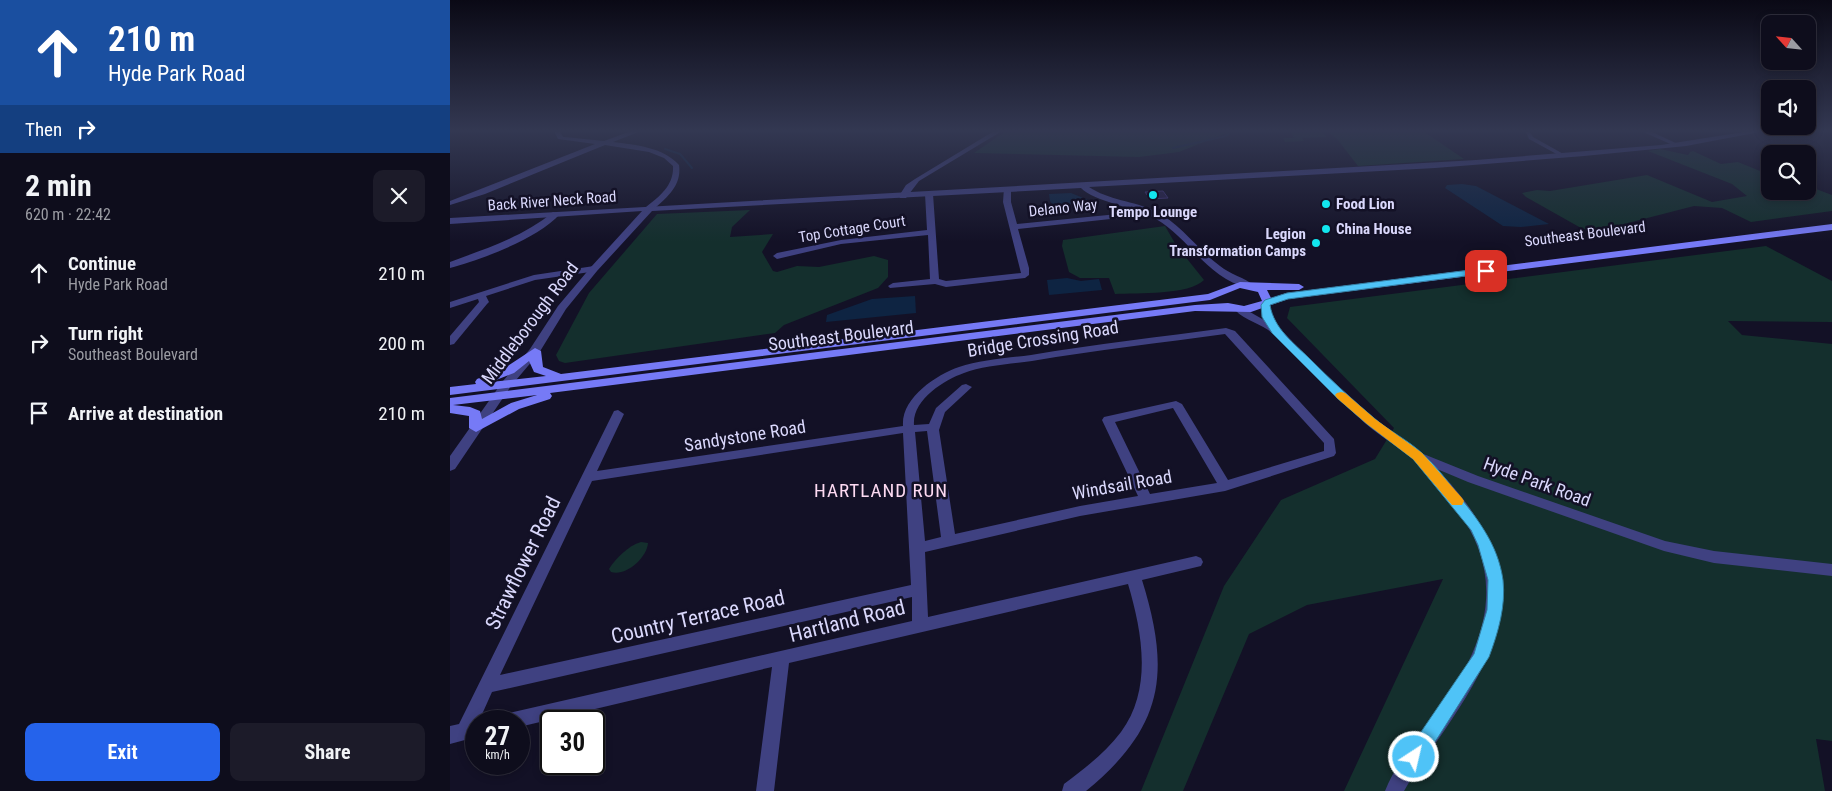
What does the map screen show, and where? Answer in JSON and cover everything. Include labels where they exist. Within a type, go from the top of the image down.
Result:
[{"type":"main road","name":"Southeast Boulevard","points":[[503,390],[576,376],[1210,297],[1233,286],[1288,288],[1832,219]]},
{"type":"main road","name":"Southeast Boulevard","points":[[451,394],[596,384],[1195,308],[1258,309],[1267,303],[1295,295],[1832,227]]},
{"type":"main road","points":[[1250,286],[1262,290],[1267,303]]},
{"type":"main road","points":[[1222,291],[1219,299],[1224,304],[1238,309]]},
{"type":"main road","points":[[535,351],[534,362],[538,370],[552,374],[576,376]]},
{"type":"main road","points":[[451,394],[496,377],[519,365],[535,351]]},
{"type":"main road","points":[[450,408],[470,411],[475,414],[476,428],[515,406],[596,384]]},
{"type":"street","points":[[450,203],[543,168]]},
{"type":"street","points":[[649,209],[675,180],[677,168]]},
{"type":"street","points":[[903,196],[917,180],[937,168]]},
{"type":"street","name":"Back River Neck Road","points":[[450,222],[556,214],[1396,168]]},
{"type":"street","points":[[1084,185],[1091,192],[1144,210],[1168,223],[1214,269],[1236,282],[1250,286]]},
{"type":"street","points":[[893,286],[935,281],[946,284],[1025,275],[1025,268],[1008,202],[1007,190]]},
{"type":"street","points":[[929,194],[930,232],[935,281]]},
{"type":"street","name":"Middleborough Road","points":[[450,466],[503,390],[535,351],[562,308],[594,269],[649,209]]},
{"type":"street","name":"Delano Way","points":[[1015,227],[1120,216],[1144,210]]},
{"type":"street","points":[[450,265],[527,235],[540,228],[556,214]]},
{"type":"street","name":"Top Cottage Court","points":[[777,256],[841,242],[930,232]]},
{"type":"street","points":[[450,305],[534,278],[594,269]]},
{"type":"street","points":[[1214,269],[1222,291]]},
{"type":"street","points":[[450,342],[484,302],[481,295]]},
{"type":"street","name":"Hyde Park Road","points":[[1267,303],[1267,317],[1276,331],[1341,396],[1371,422],[1417,456],[1473,479],[1664,546],[1714,557],[1832,570]]},
{"type":"street","name":"Hyde Park Road","points":[[1238,309],[1276,331]]},
{"type":"street","name":"Bridge Crossing Road","points":[[920,626],[918,548],[907,429],[908,417],[921,397],[941,379],[964,369],[1159,339],[1219,332],[1231,333],[1330,442],[1330,453]]},
{"type":"street","points":[[949,542],[934,427],[940,411],[966,387]]},
{"type":"street","points":[[1146,500],[1108,420],[1176,404],[1225,486]]},
{"type":"street","name":"Strawflower Road","points":[[464,732],[618,414]]},
{"type":"street","name":"Sandystone Road","points":[[589,477],[907,429],[934,427]]},
{"type":"street","name":"Windsail Road","points":[[918,548],[1080,511],[1225,486],[1330,453]]},
{"type":"street","points":[[1394,791],[1404,772],[1480,657],[1492,624],[1496,595],[1492,564],[1476,527],[1417,456]]},
{"type":"street","name":"Hartland Road","points":[[530,716],[782,660],[1196,562]]},
{"type":"street","points":[[1071,791],[1095,773],[1116,752],[1133,728],[1141,710],[1151,668],[1146,618],[1133,576]]},
{"type":"street","name":"Country Terrace Road","points":[[486,686],[919,589]]},
{"type":"street","points":[[765,791],[774,706],[782,660]]},
{"type":"green space","points":[[1691,168],[1753,168],[1761,171],[1761,200],[1816,200],[1816,189],[1832,195],[1832,211],[1751,222],[1722,208],[1694,206],[1593,232],[1581,228],[1522,193],[1537,190],[1550,191],[1647,175],[1712,202],[1747,196],[1732,184]]},
{"type":"green space","points":[[750,210],[732,227],[730,237],[773,234],[762,252],[773,271],[777,272],[797,266],[819,267],[874,256],[888,260],[888,277],[878,288],[784,325],[775,333],[565,363],[559,361],[556,355],[589,293],[657,214]]},
{"type":"green space","points":[[1165,226],[1176,245],[1204,280],[1197,285],[1175,291],[1115,294],[1109,278],[1080,278],[1069,272],[1062,246],[1063,240]]},
{"type":"green space","points":[[1766,246],[1832,281],[1832,322],[1728,321],[1742,335],[1832,344],[1832,741],[1816,739],[1825,791],[1344,791],[1443,579],[1307,605],[1249,634],[1183,791],[1141,791],[1224,586],[1281,500],[1375,459],[1394,428],[1287,318],[1290,307]]},
{"type":"green space","points":[[641,542],[648,543],[647,549],[640,560],[623,572],[611,572],[609,569],[627,549]]},
{"type":"water","points":[[1462,184],[1476,186],[1549,224],[1521,227],[1503,226],[1445,188],[1447,185]]},
{"type":"water","points":[[1071,193],[1093,202],[1053,205],[1050,201],[1049,194]]},
{"type":"water","points":[[1067,278],[1081,281],[1099,279],[1102,290],[1049,295],[1047,280]]},
{"type":"water","points":[[915,296],[916,313],[826,322],[827,315],[872,299]]},
{"type":"building","name":"Tempo Lounge","points":[[1163,191],[1168,198],[1150,199],[1145,192]]},
{"type":"slow traffic","points":[[1341,395],[1371,422],[1417,456],[1457,501]]},
{"type":"place","name":"Tempo Lounge","points":[[1153,195]]},
{"type":"place","name":"Food Lion","points":[[1326,204]]},
{"type":"place","name":"China House","points":[[1326,229]]},
{"type":"place","name":"Legion Transformation Camps","points":[[1316,243]]},
{"type":"district","name":"HARTLAND RUN","points":[[881,490]]},
{"type":"route","points":[[1414,757],[1465,683],[1480,657],[1488,638],[1495,610],[1496,595],[1492,564],[1476,527],[1466,512],[1432,472],[1417,456],[1371,422],[1312,368],[1276,331],[1267,317],[1265,305],[1277,298],[1287,296],[1486,271]]}]
